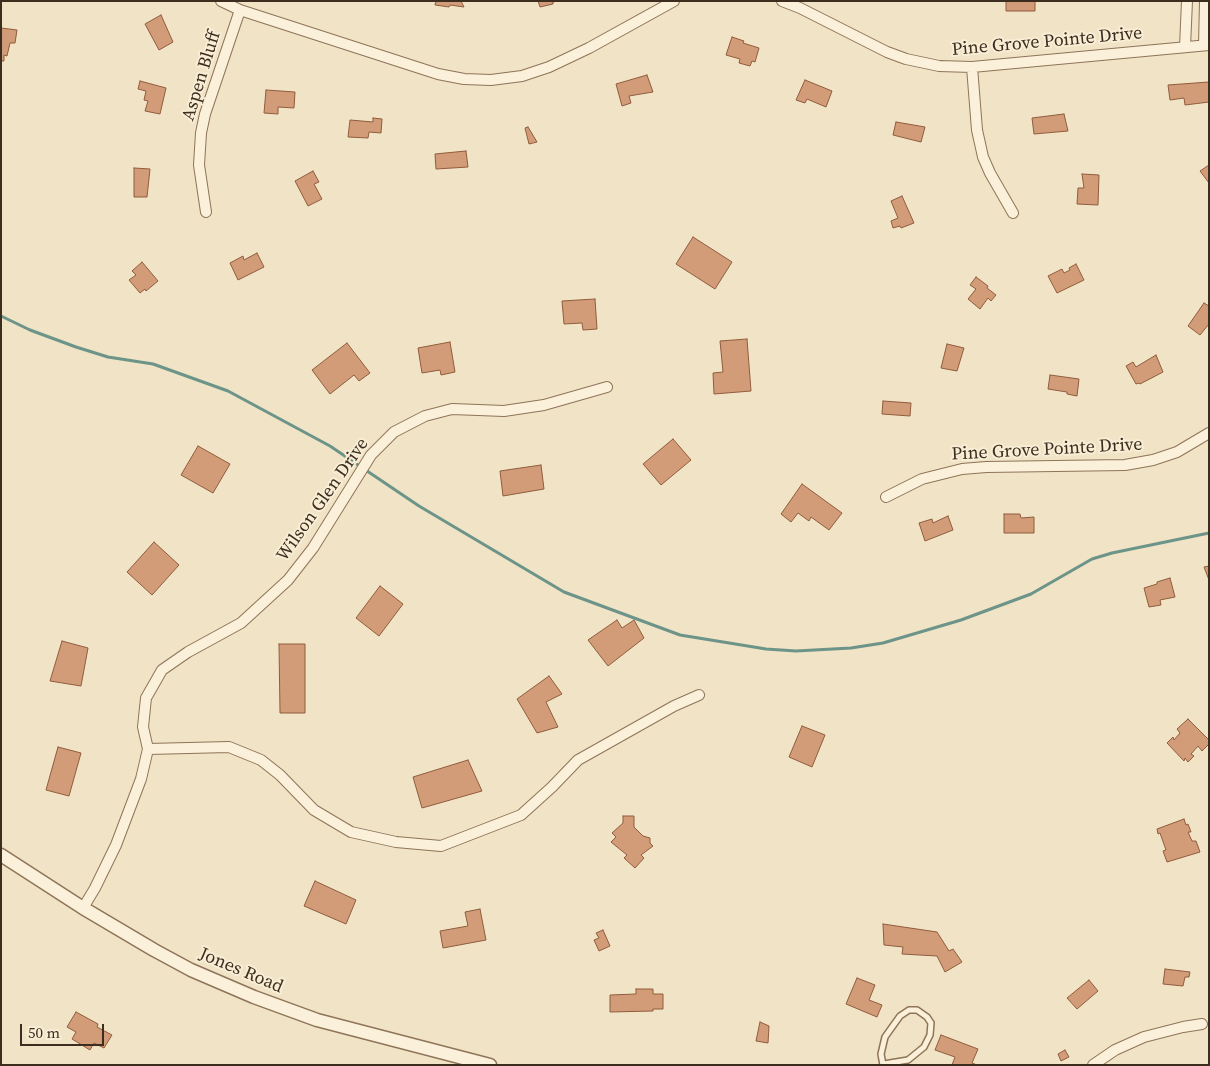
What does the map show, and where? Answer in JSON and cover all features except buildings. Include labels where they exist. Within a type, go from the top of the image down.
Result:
[{"type":"street","points":[[221,1],[240,10],[438,74],[464,79],[492,80],[522,76],[549,67],[589,48],[674,1]]},
{"type":"street","name":"Pine Grove Pointe Drive","points":[[782,1],[800,8],[887,52],[906,59],[939,66],[972,66],[1206,45]]},
{"type":"street","points":[[1185,47],[1187,1]]},
{"type":"street","points":[[1205,1],[1206,45]]},
{"type":"street","name":"Aspen Bluff","points":[[206,212],[199,165],[201,133],[205,114],[240,10]]},
{"type":"street","points":[[972,66],[977,130],[983,157],[1013,213]]},
{"type":"street","name":"Wilson Glen Drive","points":[[83,908],[95,888],[120,836],[141,779],[148,749],[143,727],[146,698],[162,670],[188,652],[241,623],[288,580],[313,548],[371,455],[394,432],[425,416],[452,409],[504,411],[544,405],[607,386]]},
{"type":"street","name":"Pine Grove Pointe Drive","points":[[886,497],[922,479],[962,469],[1125,465],[1153,460],[1177,452],[1209,433]]},
{"type":"street","points":[[148,749],[229,747],[261,760],[280,775],[314,810],[351,832],[396,842],[441,846],[521,814],[552,787],[578,760],[674,706],[699,695]]},
{"type":"street","name":"Jones Road","points":[[1,855],[119,930],[191,970],[254,997],[317,1020],[490,1065]]},
{"type":"street","points":[[1093,1065],[1115,1050],[1144,1037],[1202,1024]]},
{"type":"lane","points":[[909,1010],[917,1010],[927,1017],[931,1022],[930,1035],[924,1047],[908,1060],[883,1064],[881,1054],[885,1037],[900,1016],[909,1010]]},
{"type":"waterway","points":[[1,316],[30,330],[76,347],[108,357],[153,364],[228,391],[330,446],[419,506],[564,592],[680,635],[766,649],[796,651],[851,648],[883,643],[961,620],[1031,594],[1092,559],[1112,553],[1209,533]]}]
